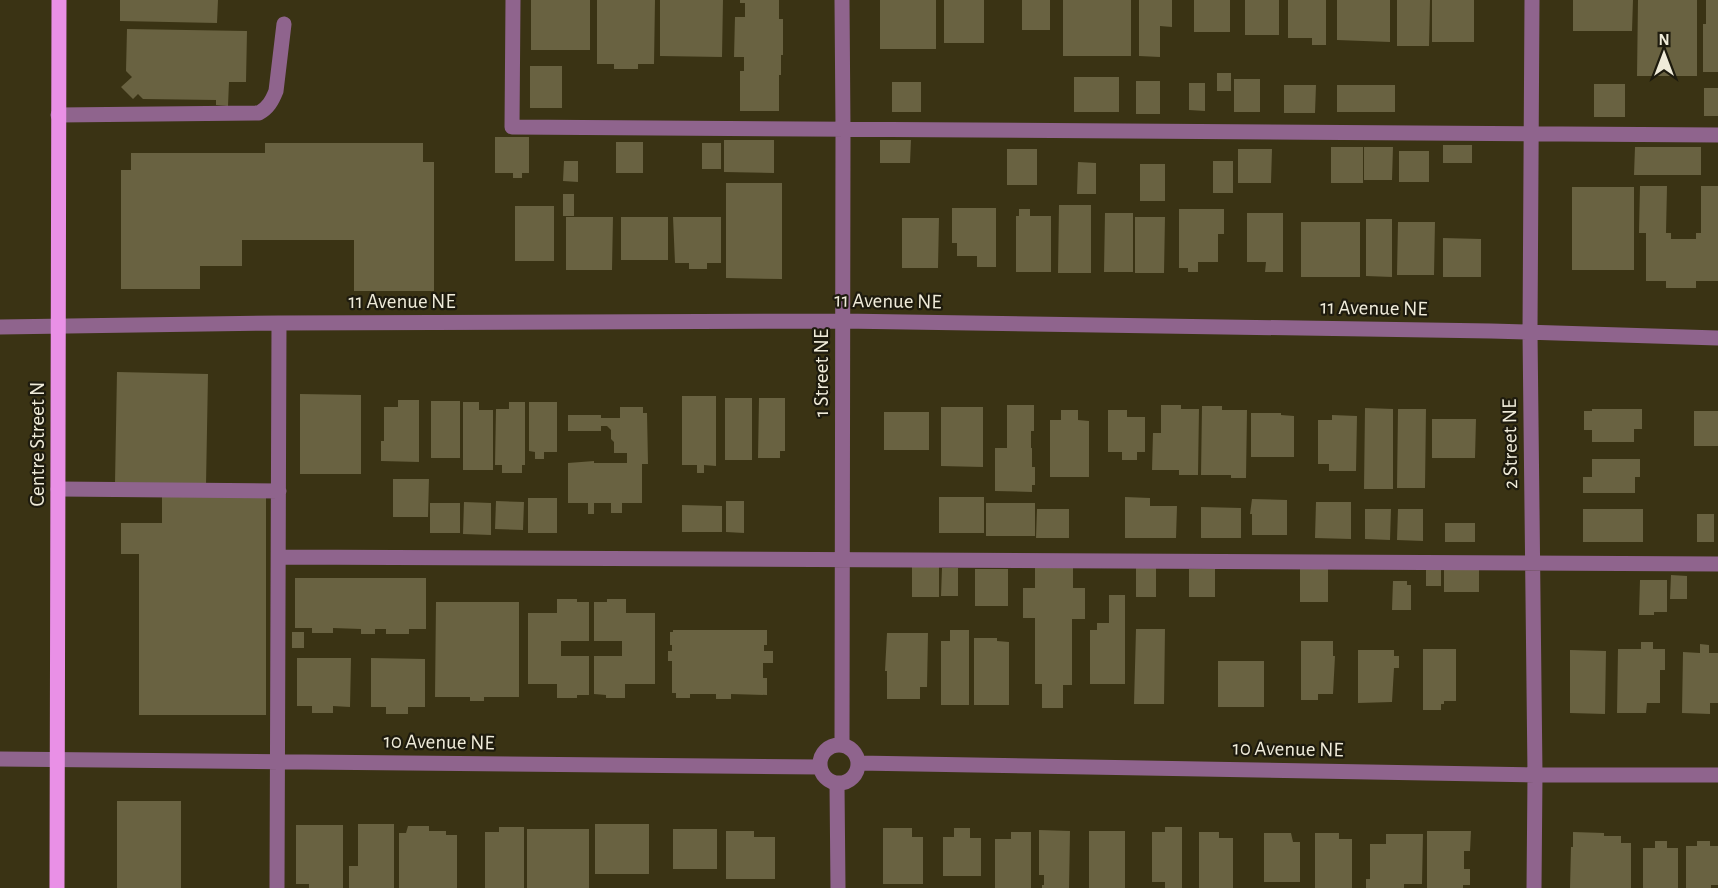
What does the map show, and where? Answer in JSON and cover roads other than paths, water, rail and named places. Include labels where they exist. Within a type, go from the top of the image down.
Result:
[{"type":"main road","name":"Centre Street N","points":[[57,888],[58,0]]},
{"type":"street","points":[[513,0],[512,127],[1718,135]]},
{"type":"street","name":"1 Street NE","points":[[842,0],[842,746]]},
{"type":"street","name":"2 Street NE","points":[[1532,0],[1530,332],[1535,775],[1534,888]]},
{"type":"street","points":[[58,115],[259,113],[266,109],[276,91],[284,24]]},
{"type":"street","name":"11 Avenue NE","points":[[0,327],[279,323],[842,321],[1530,332],[1718,338]]},
{"type":"street","points":[[277,888],[279,323]]},
{"type":"street","points":[[58,489],[279,491]]},
{"type":"street","points":[[279,557],[1718,564]]},
{"type":"street","points":[[842,746],[853,752],[858,763],[853,778],[845,783],[837,784],[829,781],[823,775],[820,759],[829,748],[842,746]]},
{"type":"street","name":"10 Avenue NE","points":[[0,759],[820,767]]},
{"type":"street","name":"10 Avenue NE","points":[[858,763],[1535,775],[1718,775]]},
{"type":"street","points":[[837,784],[838,888]]}]
